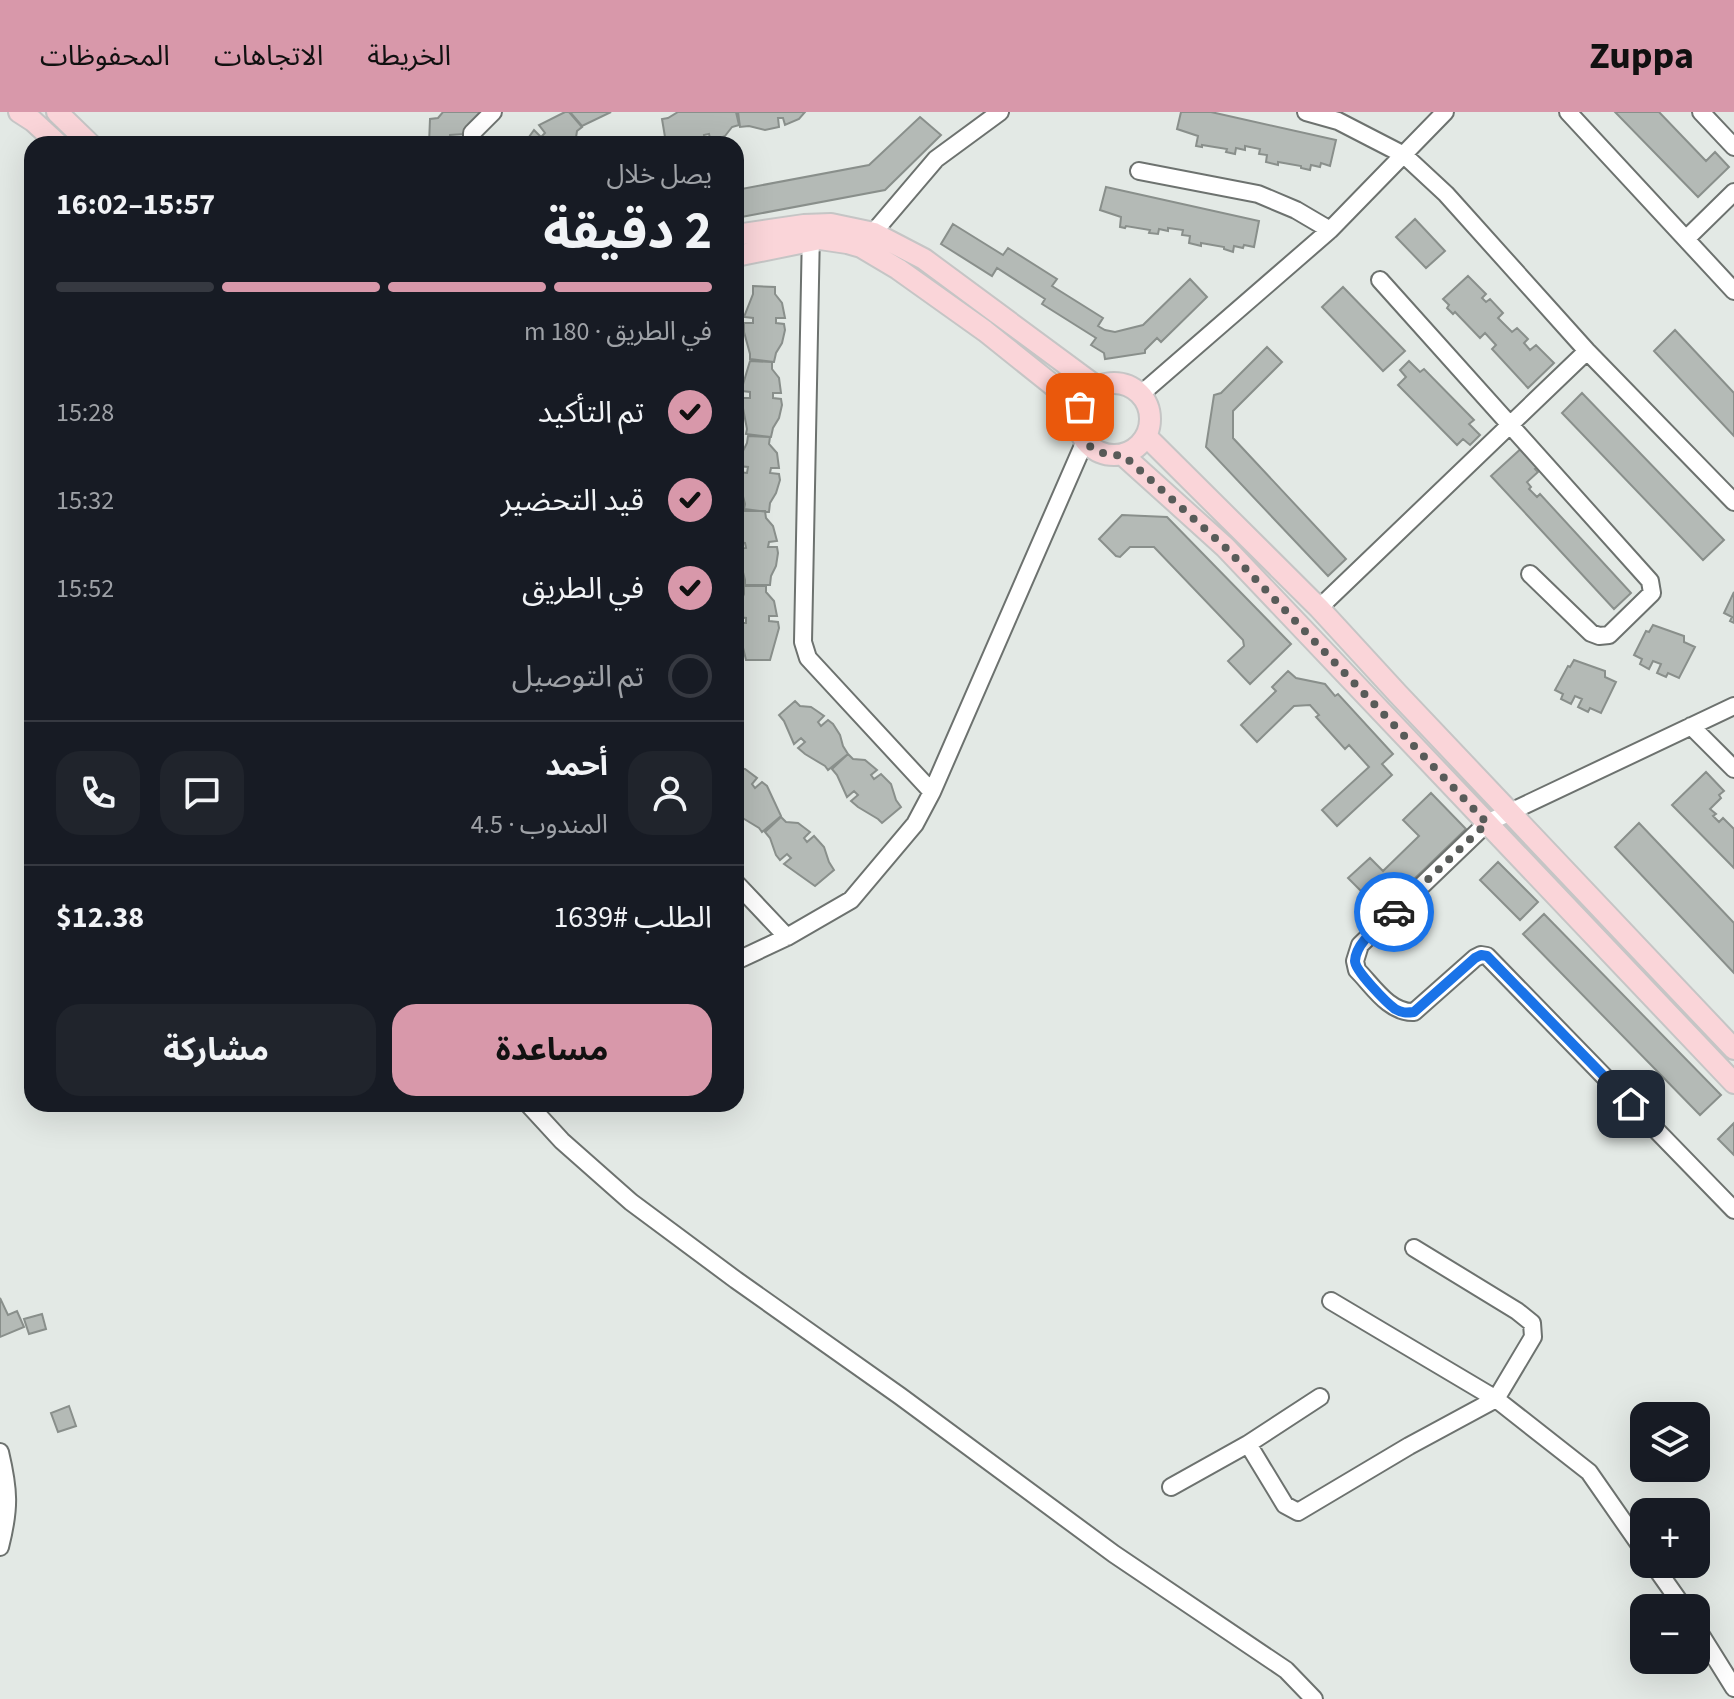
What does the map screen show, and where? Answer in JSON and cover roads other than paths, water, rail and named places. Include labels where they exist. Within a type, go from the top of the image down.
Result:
[{"type":"main road","points":[[19,112],[49,136]]},
{"type":"main road","points":[[57,112],[82,136]]},
{"type":"main road","points":[[744,254],[811,233]]},
{"type":"main road","points":[[744,235],[811,233],[820,239],[847,243],[868,240],[924,259],[1097,387]]},
{"type":"main road","points":[[868,240],[898,269],[985,331],[1080,407]]},
{"type":"main road","points":[[1105,383],[1125,384],[1141,394],[1150,410],[1146,436],[1132,451],[1123,455],[1101,454],[1092,449],[1078,424],[1083,398],[1105,383]]},
{"type":"main road","points":[[1146,436],[1319,608],[1734,1049]]},
{"type":"main road","points":[[1123,455],[1225,547],[1734,1083]]},
{"type":"street","points":[[472,136],[493,112]]},
{"type":"street","points":[[868,240],[936,159],[1000,112]]},
{"type":"street","points":[[1306,112],[1338,121],[1404,155],[1446,194],[1587,351],[1734,502]]},
{"type":"street","points":[[1141,394],[1330,230],[1445,112]]},
{"type":"street","points":[[1568,112],[1734,291]]},
{"type":"street","points":[[1701,112],[1734,147]]},
{"type":"street","points":[[1139,171],[1258,194],[1296,210],[1330,230]]},
{"type":"street","points":[[1686,239],[1734,192]]},
{"type":"street","points":[[811,233],[803,642],[808,658],[932,792]]},
{"type":"street","points":[[1380,280],[1650,581],[1652,593],[1609,635],[1599,636],[1591,633],[1530,574]]},
{"type":"street","points":[[1319,608],[1587,351]]},
{"type":"street","points":[[744,957],[787,937],[851,900],[915,824],[932,792],[1085,441]]},
{"type":"street","points":[[1734,706],[1487,823],[1360,945],[1355,961],[1357,970],[1393,1008],[1403,1013],[1414,1012],[1475,958],[1487,956],[1734,1210]]},
{"type":"street","points":[[1691,726],[1734,769]]},
{"type":"street","points":[[744,891],[787,937]]},
{"type":"street","points":[[535,1112],[562,1141],[631,1202],[1114,1554],[1286,1670],[1314,1699]]},
{"type":"street","points":[[1248,1444],[1285,1505],[1298,1512],[1496,1399],[1533,1337],[1532,1323],[1414,1248]]},
{"type":"street","points":[[1331,1301],[1496,1399],[1589,1472],[1630,1531]]},
{"type":"street","points":[[1171,1487],[1248,1444],[1320,1397]]},
{"type":"street","points":[[0,1452],[8,1501],[7,1523],[0,1547]]},
{"type":"street","points":[[1710,1649],[1734,1688]]}]
